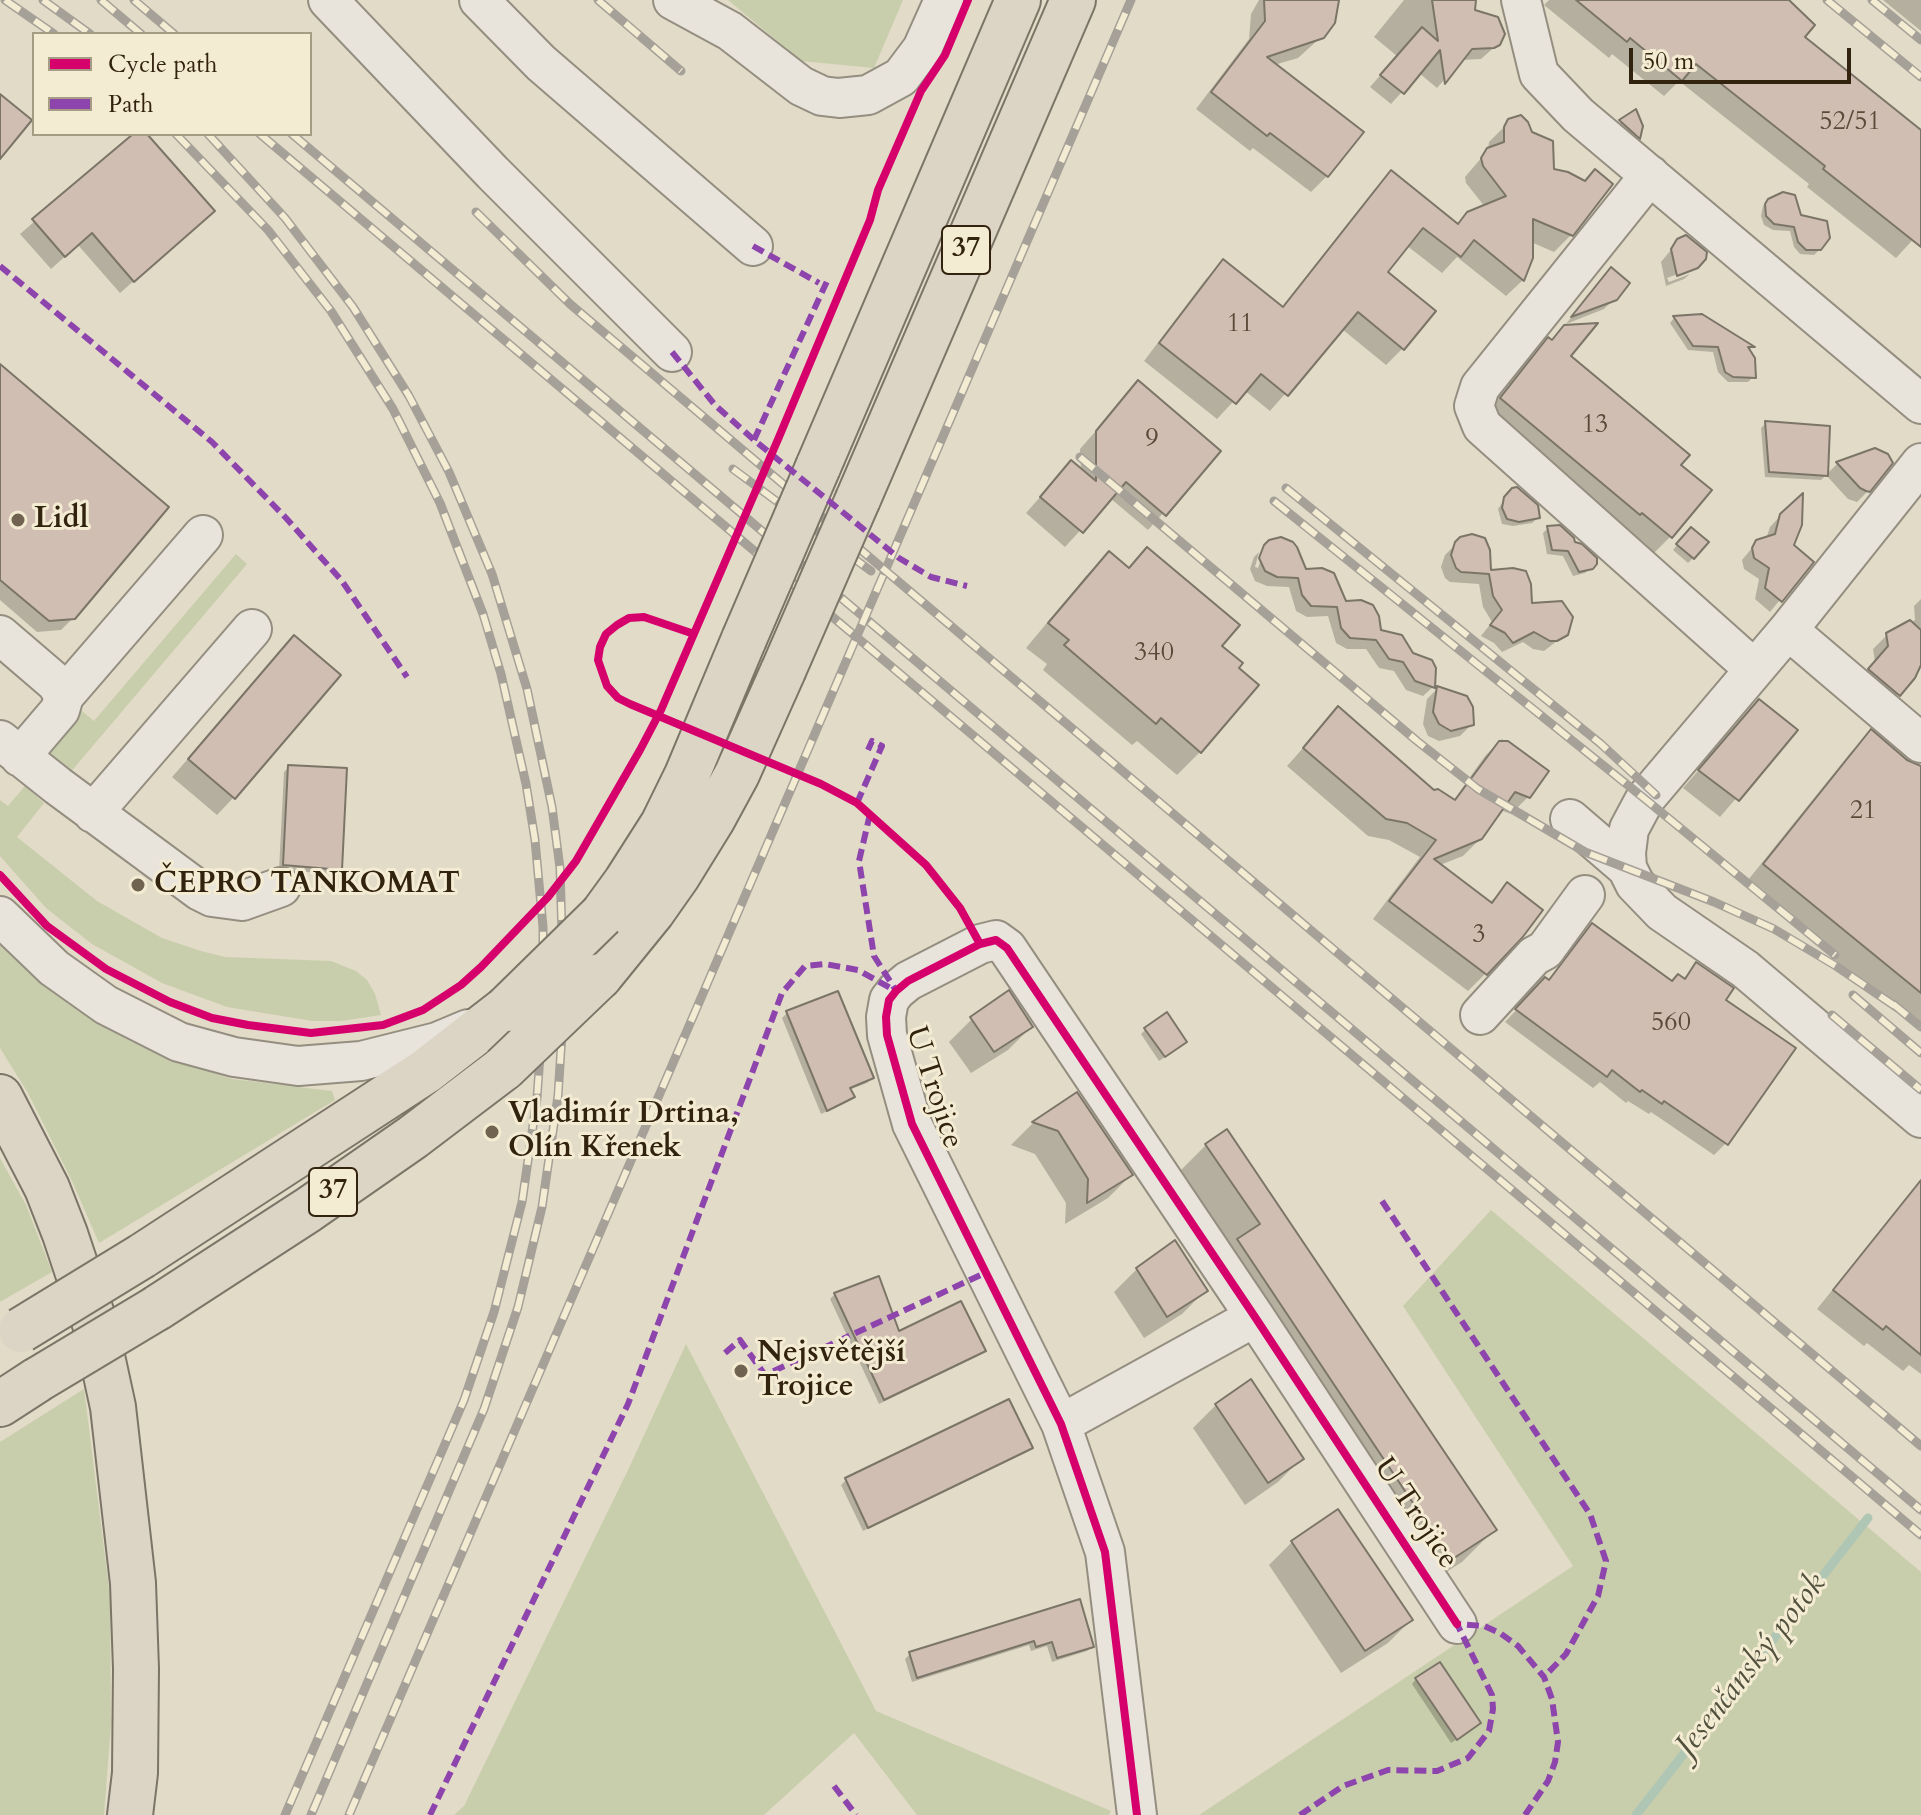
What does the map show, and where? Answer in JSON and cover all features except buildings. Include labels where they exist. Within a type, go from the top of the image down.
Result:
[{"type":"main road","name":"37","points":[[10,1337],[142,1256],[426,1071],[506,1009],[602,915],[663,824],[687,775],[1018,0]]},
{"type":"main road","name":"37","points":[[0,1404],[157,1308],[413,1137],[504,1068],[600,976],[652,912],[712,820],[737,774],[1073,0]]},
{"type":"main road","points":[[0,1097],[47,1188],[65,1234],[95,1324],[113,1407],[133,1583],[135,1773],[130,1815]]},
{"type":"street","points":[[328,0],[482,162],[672,352]]},
{"type":"street","points":[[479,0],[541,63],[753,246]]},
{"type":"street","points":[[673,0],[730,31],[801,86],[822,96],[839,98],[868,95],[901,77],[922,49],[944,0]]},
{"type":"street","points":[[1521,0],[1539,74],[1578,115],[1921,404]]},
{"type":"street","points":[[1650,175],[1480,387],[1474,406],[1482,426],[1754,669]]},
{"type":"street","points":[[1627,868],[1626,841],[1636,813],[1921,463]]},
{"type":"street","points":[[203,535],[64,696],[60,710],[10,748],[181,879],[212,897],[242,901],[281,887]]},
{"type":"street","points":[[93,813],[252,629]]},
{"type":"street","points":[[1788,630],[1921,743]]},
{"type":"street","points":[[0,635],[56,683],[64,696]]},
{"type":"street","points":[[1570,819],[1627,868],[1635,884],[1662,912],[1745,969],[1921,1118]]},
{"type":"street","points":[[1480,1015],[1534,956],[1545,950],[1585,895]]},
{"type":"street","points":[[0,916],[54,968],[106,1005],[179,1042],[234,1057],[298,1066],[361,1061],[437,1042],[506,1009]]},
{"type":"street","name":"U Trojice","points":[[1137,1815],[1105,1552],[1061,1424],[912,1124],[887,1035],[886,1017],[889,1000],[908,981],[980,944],[1000,942],[1255,1317],[1457,1624]]},
{"type":"street","points":[[1061,1424],[1255,1317]]},
{"type":"green space","points":[[728,0],[903,0],[874,68],[801,61]]},
{"type":"green space","points":[[236,554],[247,564],[69,774],[40,749],[77,707],[94,721]]},
{"type":"green space","points":[[25,786],[44,803],[17,837],[97,901],[162,938],[201,951],[225,957],[331,961],[356,971],[367,980],[375,994],[381,1015],[341,1021],[312,1021],[227,1007],[162,983],[92,944],[46,908],[0,856],[0,800],[8,806]]},
{"type":"green space","points":[[0,934],[77,1006],[133,1042],[165,1057],[232,1079],[332,1091],[335,1100],[99,1243],[28,1093],[0,1048]]},
{"type":"green space","points":[[0,1158],[26,1205],[52,1272],[0,1302]]},
{"type":"green space","points":[[1491,1210],[1921,1572],[1921,1815],[1199,1815],[1573,1566],[1403,1306]]},
{"type":"green space","points":[[686,1344],[876,1711],[1111,1811],[1109,1815],[917,1815],[854,1733],[764,1815],[454,1815],[464,1806]]},
{"type":"green space","points":[[84,1389],[110,1596],[111,1724],[104,1815],[0,1815],[0,1442]]},
{"type":"waterway","name":"Jesenčanský potok","points":[[1636,1815],[1868,1518]]},
{"type":"railway","points":[[5,0],[51,32]]},
{"type":"railway","points":[[43,0],[87,32]]},
{"type":"railway","points":[[101,0],[139,32]]},
{"type":"railway","points":[[134,0],[172,32]]},
{"type":"railway","points":[[598,0],[681,71]]},
{"type":"railway","points":[[349,1815],[1131,0]]},
{"type":"railway","points":[[1827,0],[1921,77]]},
{"type":"railway","points":[[1872,0],[1921,40]]},
{"type":"railway","points":[[178,136],[268,230],[331,311],[393,409],[440,503],[483,614],[501,674],[526,784],[543,927],[543,1013],[537,1098],[522,1202],[494,1312],[464,1400],[285,1815]]},
{"type":"railway","points":[[210,136],[285,218],[353,307],[409,396],[449,472],[492,574],[527,689],[552,807],[560,868],[564,1002],[558,1096],[542,1207],[518,1307],[484,1409],[311,1815]]},
{"type":"railway","points":[[262,136],[1921,1535]]},
{"type":"railway","points":[[294,136],[1921,1510]]},
{"type":"railway","points":[[476,212],[570,304],[1921,1446]]},
{"type":"railway","points":[[1080,457],[1478,789],[1585,852],[1774,929],[1902,1011]]},
{"type":"railway","points":[[733,469],[871,571]]},
{"type":"railway","points":[[1286,488],[1601,744],[1656,795]]},
{"type":"railway","points":[[1274,501],[1835,955]]},
{"type":"railway","points":[[1853,995],[1921,1053]]},
{"type":"railway","points":[[1893,1004],[1921,1027]]},
{"type":"railway","points":[[1832,1015],[1921,1090]]},
{"type":"marked path","points":[[753,246],[819,283]]},
{"type":"marked path","points":[[0,266],[212,442],[342,581],[407,677]]},
{"type":"marked path","points":[[754,440],[828,279]]},
{"type":"marked path","points":[[672,352],[715,405],[899,558],[931,577],[967,586]]},
{"type":"marked path","points":[[857,803],[882,746],[872,741],[868,750]]},
{"type":"marked path","points":[[870,814],[859,861],[874,956],[895,989]]},
{"type":"marked path","points":[[430,1815],[628,1404],[782,993],[805,966],[825,964],[858,970],[896,991]]},
{"type":"marked path","points":[[1382,1201],[1590,1514],[1606,1561],[1598,1596],[1566,1654],[1544,1677]]},
{"type":"marked path","points":[[725,1353],[740,1340],[765,1375],[985,1273]]},
{"type":"marked path","points":[[1300,1815],[1343,1786],[1388,1770],[1437,1771],[1468,1758],[1489,1731],[1492,1695],[1457,1624],[1484,1626],[1518,1646],[1544,1677],[1552,1699],[1558,1742],[1555,1762],[1548,1781],[1525,1815]]},
{"type":"marked path","points":[[834,1786],[856,1815]]},
{"type":"cycle path","points":[[0,875],[47,926],[106,969],[170,1002],[212,1018],[248,1025],[311,1033],[383,1025],[423,1010],[461,985],[481,967],[548,897],[576,861],[661,710],[870,220],[878,190],[921,91],[945,55],[968,0]]},
{"type":"cycle path","points":[[694,634],[644,617],[629,618],[617,625],[606,634],[600,647],[598,660],[607,686],[618,698],[630,704],[821,784],[857,803],[926,865],[960,908],[980,944]]},
{"type":"cycle path","points":[[1137,1815],[1105,1552],[1061,1424],[912,1124],[887,1035],[886,1017],[889,1000],[908,981],[980,944],[996,940],[1007,948],[1457,1624]]},
{"type":"place","name":"Lidl","points":[[18,520]]},
{"type":"place","name":"ČEPRO TANKOMAT","points":[[138,885]]},
{"type":"place","name":"Vladimír Drtina, Olín Křenek","points":[[492,1132]]},
{"type":"place","name":"Nejsvětější Trojice","points":[[741,1371]]}]
